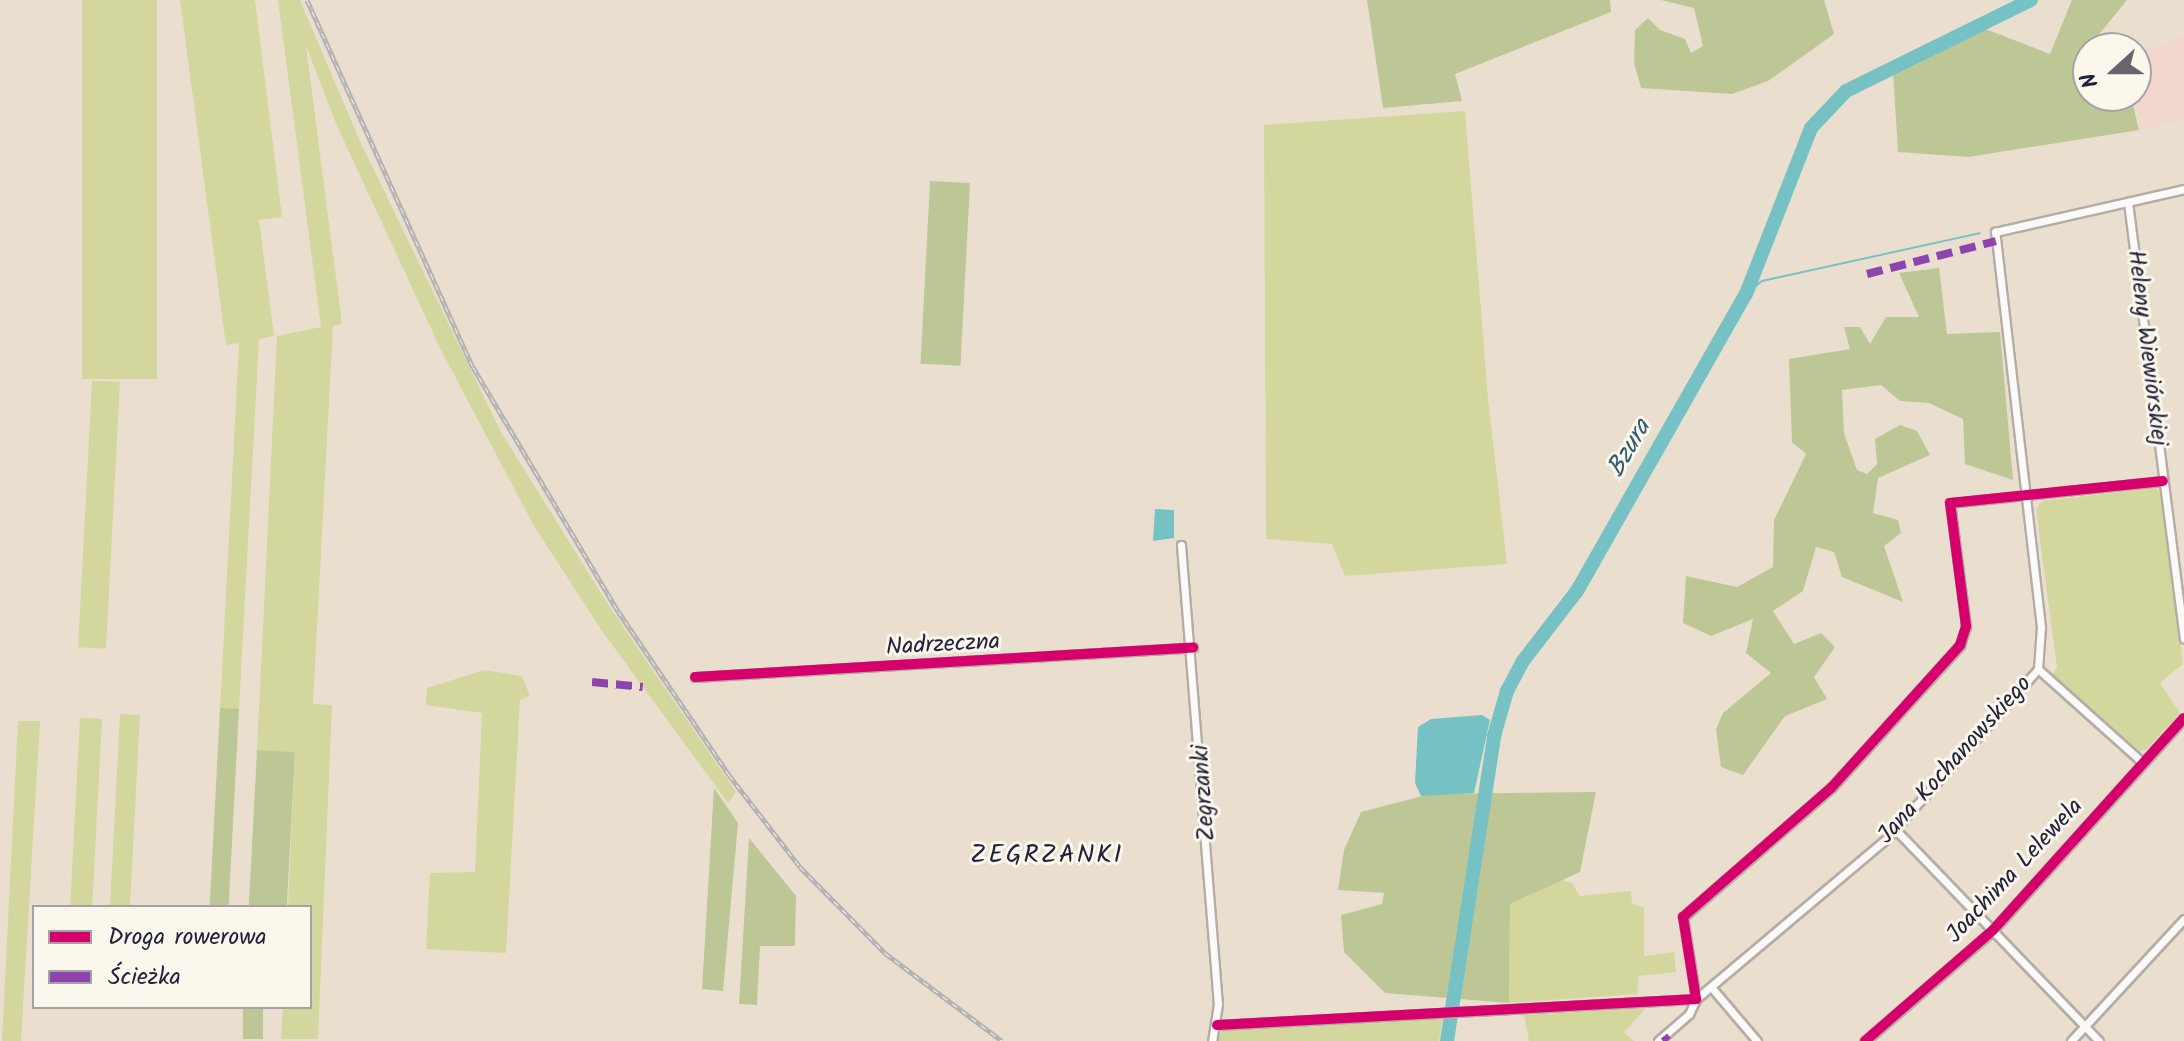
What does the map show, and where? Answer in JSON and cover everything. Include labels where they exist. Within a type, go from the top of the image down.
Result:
[{"type":"street","points":[[2128,202],[2184,189]]},
{"type":"street","name":"Jana Kochanowskiego","points":[[1663,1039],[1689,1014],[1696,999],[1895,829],[2038,669],[2041,627],[1995,232],[2128,202]]},
{"type":"street","name":"Heleny Wiewiórskiej","points":[[2128,202],[2184,638]]},
{"type":"street","points":[[1217,1025],[1696,999],[1683,917],[1831,788],[1960,645],[1966,626],[1950,503],[2163,481]]},
{"type":"street","name":"Zegrzanki","points":[[1181,545],[1193,647],[1217,1025],[1212,1041]]},
{"type":"street","name":"Nadrzeczna","points":[[695,677],[1193,647]]},
{"type":"street","points":[[2038,669],[2142,762]]},
{"type":"street","name":"Joachima Lelewela","points":[[1865,1041],[1993,930],[2184,718]]},
{"type":"street","points":[[2174,731],[2184,735]]},
{"type":"street","points":[[1895,829],[2089,1025],[2099,1041]]},
{"type":"street","points":[[2071,1041],[2184,919]]},
{"type":"street","points":[[1711,987],[1757,1041]]},
{"type":"shaded area","points":[[2184,35],[2184,120],[2139,130],[2138,112],[2152,112],[2152,48]]},
{"type":"green space","points":[[82,0],[157,0],[157,379],[82,379]]},
{"type":"green space","points":[[180,0],[255,0],[282,217],[259,220],[274,336],[259,339],[239,709],[220,710],[239,343],[226,345]]},
{"type":"green space","points":[[278,0],[300,0],[359,139],[501,432],[609,606],[736,792],[728,803],[602,631],[534,526],[441,350],[337,126],[306,46],[342,324],[333,326],[313,704],[332,705],[318,1039],[281,1039],[283,1009],[312,1009],[312,905],[288,905],[295,752],[257,750],[277,336],[321,327]]},
{"type":"green space","points":[[1367,0],[1610,0],[1611,12],[1455,74],[1462,101],[1383,108]]},
{"type":"green space","points":[[1661,0],[1824,0],[1834,34],[1768,81],[1732,94],[1641,88],[1634,63],[1635,30],[1648,18],[1660,30],[1685,39],[1691,53],[1703,46],[1694,8]]},
{"type":"green space","points":[[2072,0],[2127,0],[2101,32],[2072,32],[2072,112],[2135,112],[2139,130],[1968,157],[1898,152],[1893,72],[1983,28],[2050,54]]},
{"type":"green space","points":[[1465,111],[1488,398],[1507,564],[1345,576],[1332,544],[1266,539],[1264,125]]},
{"type":"green space","points":[[930,181],[970,183],[960,366],[920,364]]},
{"type":"green space","points":[[1939,268],[1947,334],[2000,332],[2013,480],[1965,464],[1963,419],[1929,403],[1900,401],[1881,385],[1842,390],[1844,433],[1857,470],[1867,474],[1877,464],[1875,439],[1900,425],[1917,431],[1930,455],[1878,478],[1873,513],[1898,520],[1901,533],[1884,546],[1903,602],[1842,577],[1834,552],[1816,547],[1803,591],[1773,611],[1794,644],[1821,633],[1835,647],[1814,677],[1827,699],[1785,716],[1743,775],[1721,767],[1716,729],[1723,713],[1771,673],[1746,653],[1753,619],[1711,636],[1683,623],[1686,576],[1737,587],[1773,567],[1774,520],[1806,454],[1792,442],[1789,359],[1850,349],[1844,327],[1860,327],[1870,344],[1886,317],[1919,317],[1899,273]]},
{"type":"green space","points":[[92,381],[120,382],[106,649],[78,647]]},
{"type":"green space","points":[[2156,488],[2161,493],[2183,664],[2160,683],[2180,713],[2146,750],[2139,751],[2051,675],[2057,668],[2036,509],[2042,501]]},
{"type":"green space","points":[[484,670],[522,676],[530,696],[520,700],[506,953],[426,949],[430,873],[475,872],[482,713],[426,705],[427,688]]},
{"type":"green space","points":[[220,708],[239,709],[229,905],[210,905]]},
{"type":"green space","points":[[120,714],[140,715],[130,905],[110,905]]},
{"type":"green space","points":[[80,718],[102,719],[92,905],[70,905]]},
{"type":"green space","points":[[18,721],[40,721],[21,1041],[2,1041]]},
{"type":"green space","points":[[257,750],[295,752],[287,905],[249,905]]},
{"type":"green space","points":[[714,788],[738,823],[723,991],[702,989]]},
{"type":"green space","points":[[1596,792],[1580,872],[1510,904],[1509,1003],[1385,993],[1344,952],[1341,915],[1382,904],[1384,893],[1338,890],[1344,850],[1361,812],[1430,794]]},
{"type":"green space","points":[[749,838],[796,896],[795,946],[760,946],[757,1005],[739,1004]]},
{"type":"green space","points":[[1543,868],[1546,876],[1572,883],[1580,896],[1631,891],[1632,903],[1644,908],[1644,956],[1674,952],[1676,972],[1639,976],[1637,994],[1509,1003],[1510,904]]},
{"type":"green space","points":[[1646,1008],[1624,1032],[1634,1041],[1529,1041],[1524,1015]]},
{"type":"green space","points":[[243,1009],[263,1009],[263,1039],[243,1039]]},
{"type":"green space","points":[[1443,1016],[1439,1041],[1217,1041],[1222,1030]]},
{"type":"water","points":[[1155,509],[1174,510],[1174,538],[1153,541]]},
{"type":"water","points":[[1482,715],[1490,720],[1474,793],[1421,796],[1415,783],[1418,727],[1431,719]]},
{"type":"waterway","name":"Bzura","points":[[1447,1041],[1494,736],[1507,691],[1523,661],[1577,591],[1746,294],[1811,128],[1846,91],[2031,0]]},
{"type":"waterway","points":[[1746,294],[1762,281],[1980,233]]},
{"type":"railway","points":[[307,0],[473,367],[618,611],[729,775],[800,867],[885,953],[1002,1041]]},
{"type":"marked path","points":[[1867,274],[1996,241]]},
{"type":"marked path","points":[[592,682],[643,687]]},
{"type":"marked path","points":[[1664,1036],[1668,1041]]},
{"type":"cycle path","points":[[1217,1025],[1696,999],[1683,917],[1831,788],[1960,645],[1966,626],[1950,503],[2163,481]]},
{"type":"cycle path","points":[[695,677],[1193,647]]},
{"type":"cycle path","points":[[1865,1041],[1993,930],[2184,718]]},
{"type":"district","name":"ZEGRZANKI","points":[[1047,856]]}]
